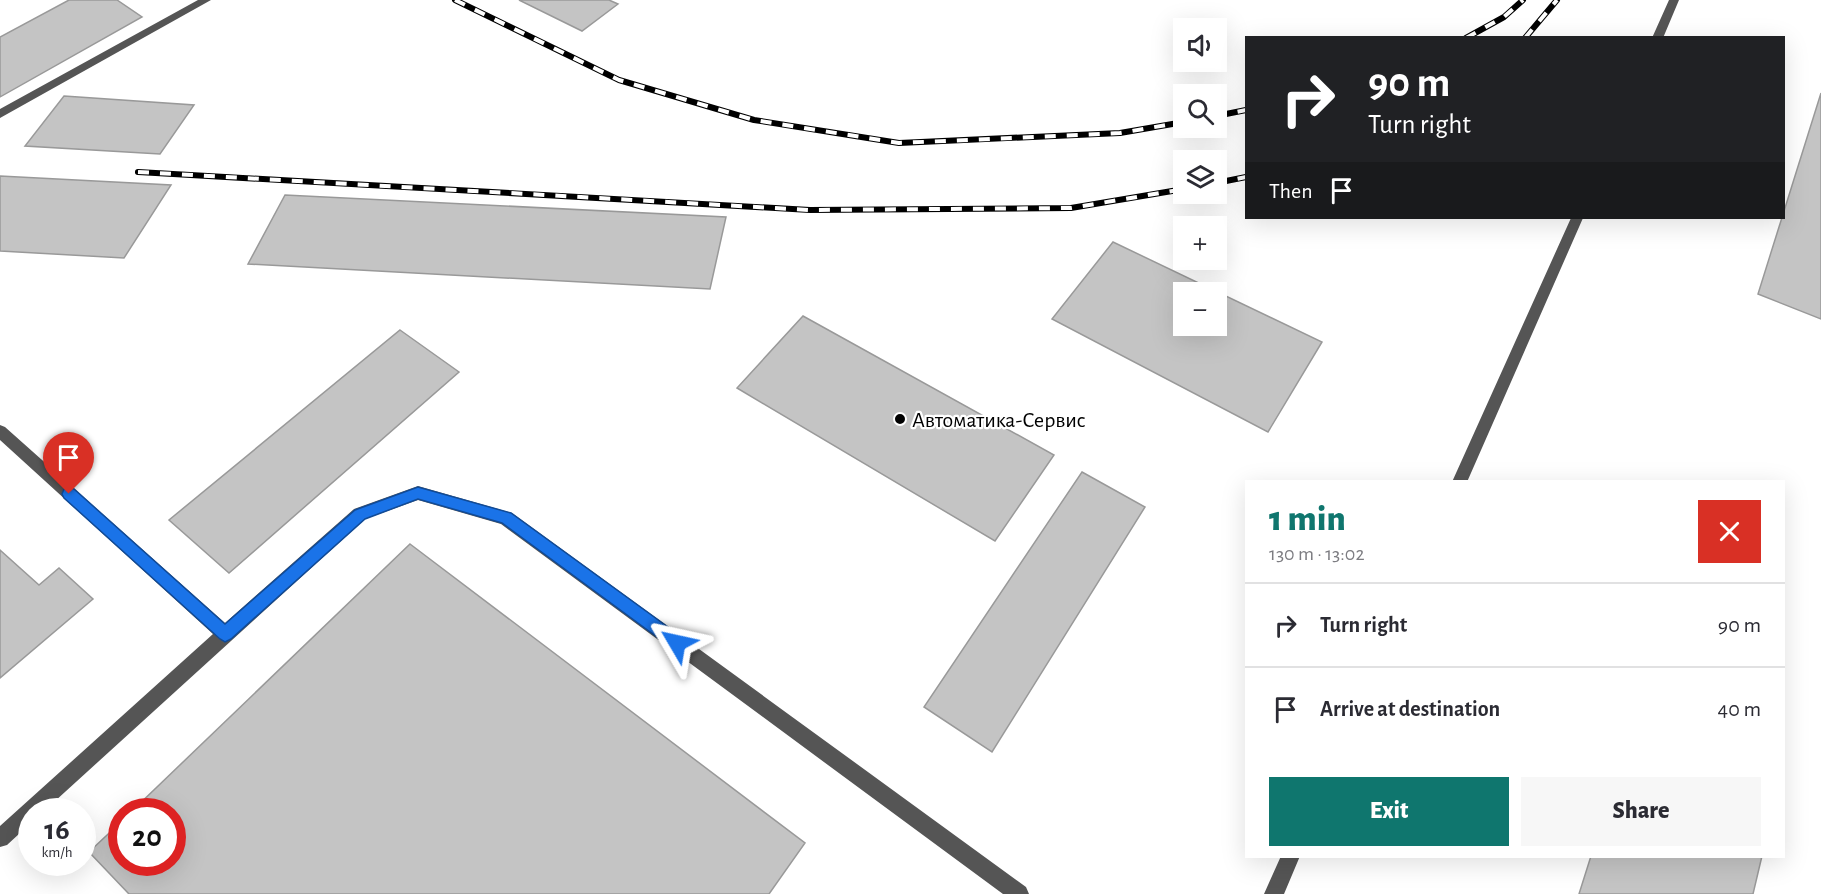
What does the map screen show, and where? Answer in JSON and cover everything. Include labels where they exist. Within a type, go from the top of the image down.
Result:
[{"type":"lane","points":[[0,114],[206,0]]},
{"type":"lane","points":[[1658,36],[1674,0]]},
{"type":"lane","points":[[1460,480],[1577,219]]},
{"type":"lane","points":[[0,431],[225,634]]},
{"type":"lane","points":[[0,838],[360,514],[418,493],[506,518],[1019,894]]},
{"type":"lane","points":[[1274,894],[1290,858]]},
{"type":"building","points":[[69,0],[117,0],[142,17],[0,97],[0,37]]},
{"type":"building","points":[[519,0],[609,0],[618,4],[582,31]]},
{"type":"building","points":[[1821,93],[1821,319],[1758,294],[1782,219],[1785,219],[1785,208]]},
{"type":"building","points":[[64,96],[194,105],[160,154],[25,146]]},
{"type":"building","points":[[0,176],[171,185],[124,258],[0,251]]},
{"type":"building","points":[[285,195],[726,217],[710,289],[248,264]]},
{"type":"building","points":[[1113,242],[1197,282],[1173,282],[1173,336],[1227,336],[1227,297],[1322,342],[1268,432],[1052,319]]},
{"type":"building","points":[[803,316],[1054,455],[995,541],[737,388]]},
{"type":"building","points":[[400,330],[459,372],[229,573],[169,520]]},
{"type":"building","points":[[1082,472],[1145,507],[992,752],[924,707]]},
{"type":"building","points":[[410,544],[805,843],[769,894],[129,894],[112,876],[186,876],[186,798],[146,798]]},
{"type":"building","points":[[0,550],[39,585],[59,568],[93,599],[0,678]]},
{"type":"building","points":[[108,834],[108,872],[96,859],[96,845]]},
{"type":"building","points":[[1590,858],[1762,858],[1753,894],[1579,894]]},
{"type":"railway","points":[[455,0],[619,80],[754,120],[899,143],[1120,133],[1173,124]]},
{"type":"railway","points":[[1470,36],[1504,17],[1523,0]]},
{"type":"railway","points":[[1527,36],[1557,0]]},
{"type":"railway","points":[[1227,114],[1245,110]]},
{"type":"railway","points":[[138,172],[810,210],[1071,208],[1173,191]]},
{"type":"railway","points":[[1227,181],[1245,177]]},
{"type":"place","name":"Автоматика-Сервис","points":[[900,419]]},
{"type":"route","points":[[69,494],[225,634],[360,514],[418,493],[506,518],[677,643]]}]
